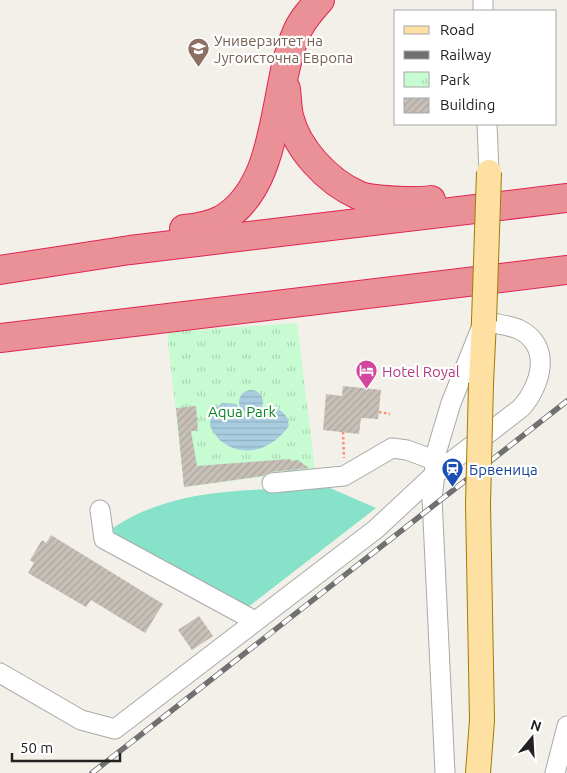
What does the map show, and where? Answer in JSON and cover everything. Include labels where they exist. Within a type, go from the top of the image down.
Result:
[{"type":"highway","points":[[0,258],[193,228],[220,220],[238,207],[256,182],[265,158],[296,32],[307,14],[320,0]]},
{"type":"highway","points":[[284,75],[289,116],[301,145],[319,167],[340,185],[360,196],[418,202],[567,185]]},
{"type":"highway","points":[[0,270],[130,250],[567,198]]},
{"type":"highway","points":[[0,338],[567,270]]},
{"type":"main road","points":[[478,773],[482,720],[478,504],[489,172]]},
{"type":"street","points":[[487,125],[489,172]]},
{"type":"street","points":[[0,673],[81,720],[115,729],[376,530],[435,467],[521,408],[531,397],[539,378],[540,353],[530,337],[518,329],[484,321],[451,403],[435,467],[432,498],[445,773]]},
{"type":"street","points":[[272,483],[344,476],[392,448],[407,450],[435,467]]},
{"type":"street","points":[[100,510],[104,539],[255,621]]},
{"type":"street","points":[[555,773],[567,726]]},
{"type":"path","points":[[379,412],[390,414]]},
{"type":"path","points":[[343,432],[344,476]]},
{"type":"green space","name":"Aqua Park","points":[[297,323],[315,470],[184,487],[167,332]]},
{"type":"green space","points":[[330,488],[376,508],[247,608],[115,538],[113,528],[138,514],[190,497],[246,490]]},
{"type":"water","points":[[251,390],[259,394],[263,402],[259,410],[251,414],[243,410],[239,402],[243,394]]},
{"type":"water","points":[[222,403],[237,404],[239,413],[247,417],[254,416],[269,406],[274,407],[285,415],[289,426],[275,440],[258,449],[240,450],[230,447],[220,440],[210,426],[211,412]]},
{"type":"building","name":"Hotel Royal","points":[[343,386],[381,390],[378,419],[361,418],[359,434],[323,430],[326,394],[342,396]]},
{"type":"building","points":[[196,406],[198,431],[191,431],[197,466],[290,459],[291,461],[298,460],[309,468],[271,472],[263,476],[184,487],[176,408]]},
{"type":"building","points":[[51,535],[163,604],[145,633],[91,600],[86,607],[28,573],[34,563],[30,560],[42,540],[46,543]]},
{"type":"building","points":[[199,616],[213,636],[192,650],[178,630]]},
{"type":"railway","points":[[92,773],[567,401]]},
{"type":"place","name":"Универзитет на Југоисточна Европа","points":[[198,68]]},
{"type":"place","name":"Hotel Royal","points":[[366,390]]},
{"type":"place","name":"Брвеница","points":[[453,488]]}]
